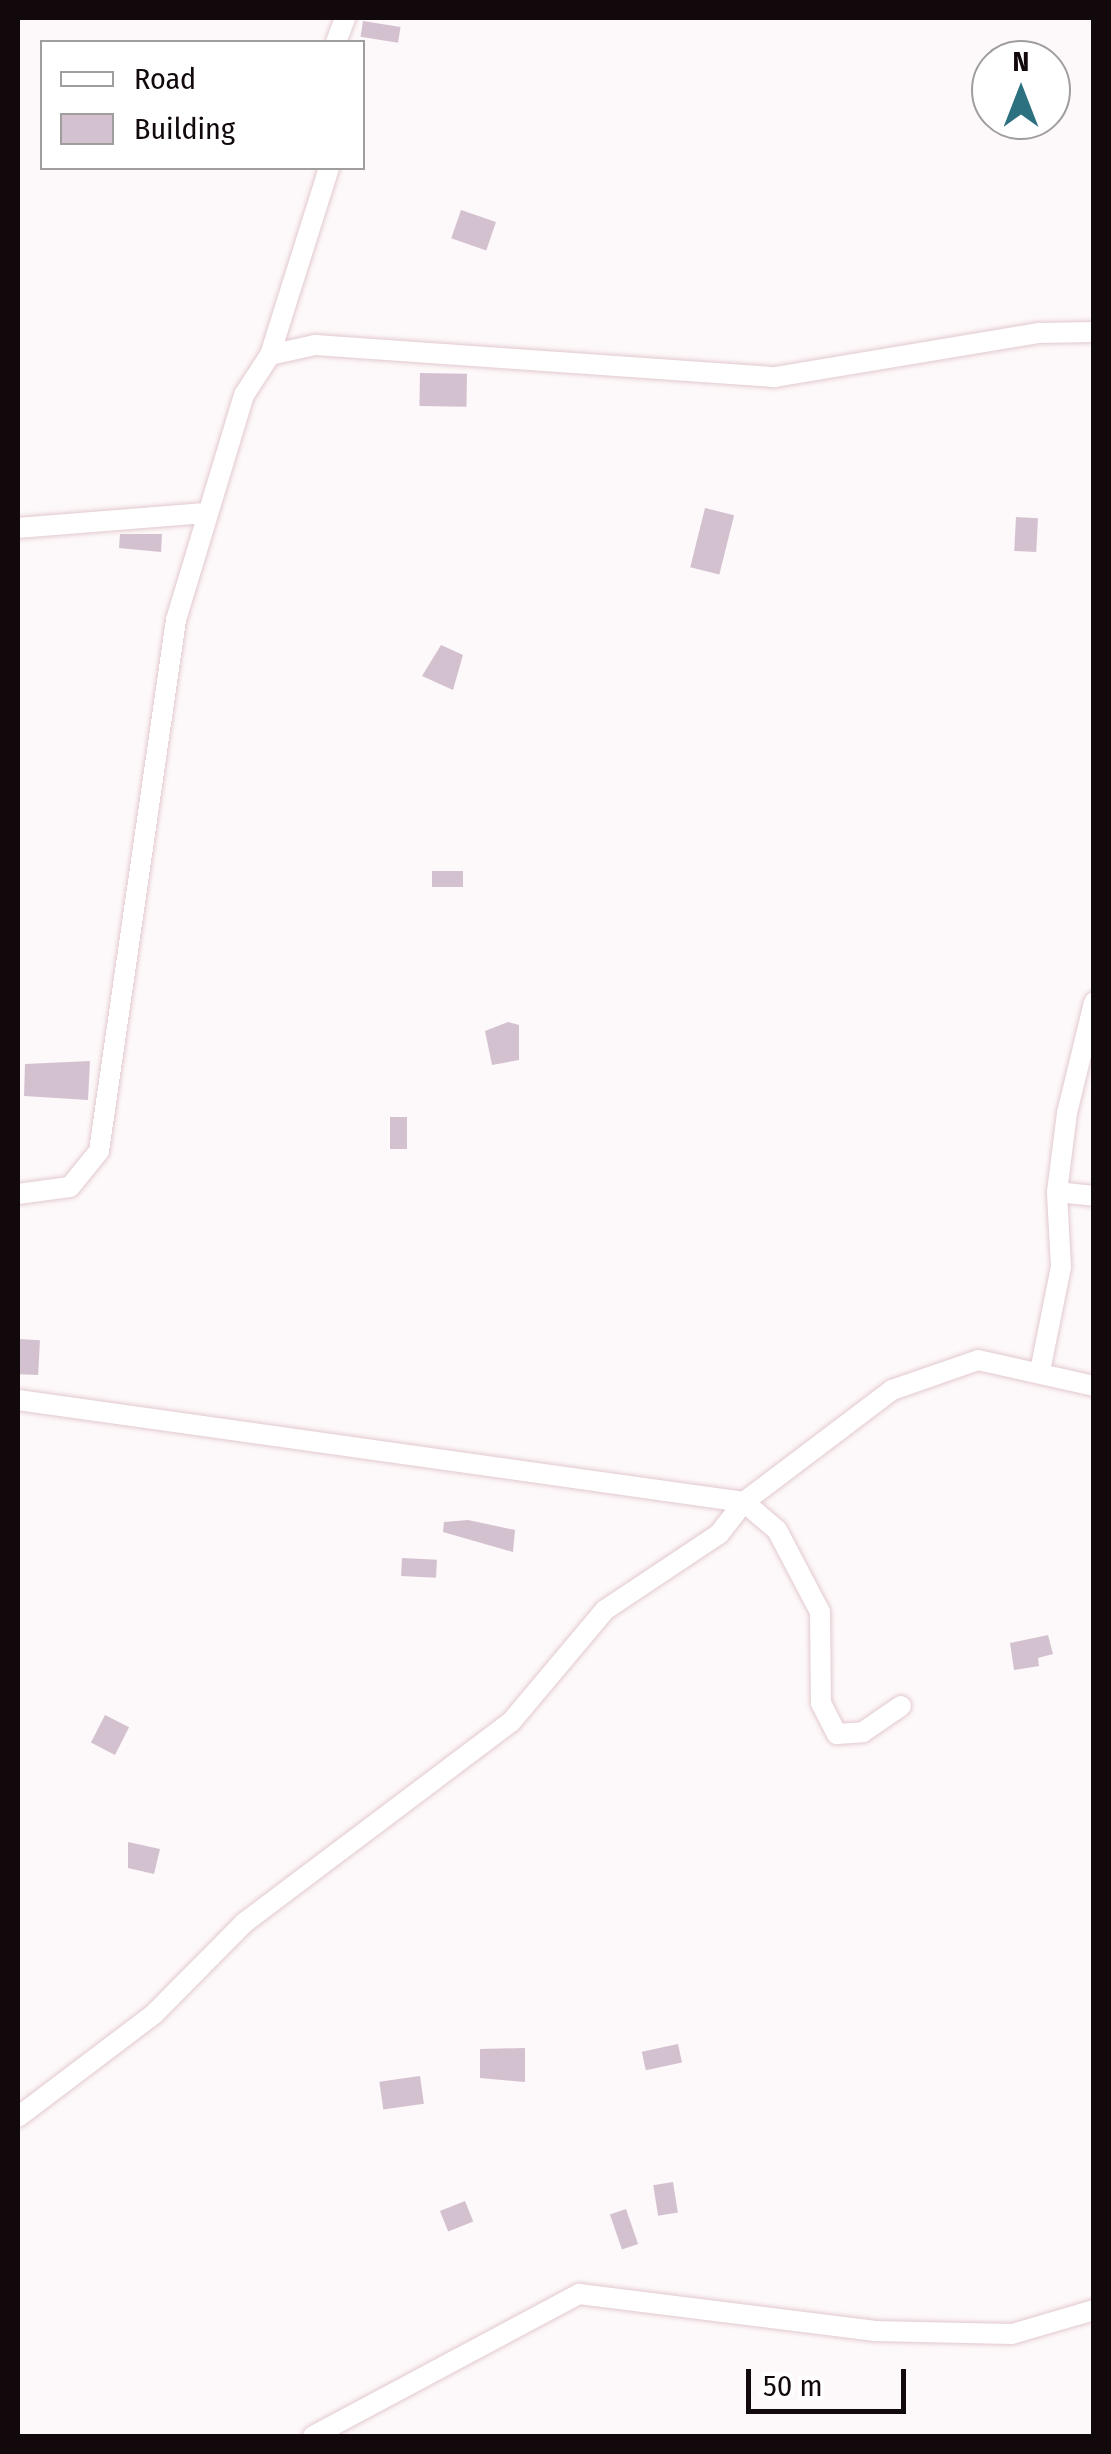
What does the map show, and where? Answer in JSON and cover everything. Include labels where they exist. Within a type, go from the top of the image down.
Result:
[{"type":"street","points":[[18,1194],[70,1187],[99,1150],[176,620],[204,513],[244,394],[270,355],[329,170]]},
{"type":"street","points":[[270,355],[315,345],[776,376],[1039,334],[1094,332]]},
{"type":"street","points":[[18,528],[204,513]]},
{"type":"street","points":[[1040,1371],[1060,1268],[1057,1192],[1094,1002]]},
{"type":"street","points":[[1057,1192],[1094,1196]]},
{"type":"street","points":[[18,2117],[154,2014],[244,1923],[512,1722],[604,1610],[719,1534],[744,1502],[892,1390],[978,1360],[1094,1386]]},
{"type":"street","points":[[18,1400],[744,1502],[777,1530],[812,1592],[820,1612],[821,1702],[837,1734],[862,1732],[900,1706]]},
{"type":"street","points":[[313,2436],[579,2294],[874,2331],[1012,2334],[1094,2310]]},
{"type":"building","points":[[363,21],[401,27],[398,43],[360,37]]},
{"type":"building","points":[[461,210],[496,222],[486,250],[451,238]]},
{"type":"building","points":[[420,373],[467,374],[466,407],[419,406]]},
{"type":"building","points":[[705,508],[734,515],[719,574],[690,567]]},
{"type":"building","points":[[1016,517],[1038,518],[1036,552],[1014,551]]},
{"type":"building","points":[[120,534],[162,534],[161,552],[119,548]]},
{"type":"building","points":[[441,645],[463,655],[453,690],[422,676]]},
{"type":"building","points":[[432,871],[463,871],[463,887],[432,887]]},
{"type":"building","points":[[508,1022],[519,1025],[519,1060],[492,1065],[485,1031]]},
{"type":"building","points":[[90,1061],[88,1100],[24,1096],[25,1064]]},
{"type":"building","points":[[390,1117],[407,1117],[407,1149],[390,1149]]},
{"type":"building","points":[[18,1339],[40,1340],[38,1375],[18,1374]]},
{"type":"building","points":[[468,1520],[515,1530],[513,1552],[443,1532],[444,1522]]},
{"type":"building","points":[[402,1558],[437,1560],[436,1578],[401,1576]]},
{"type":"building","points":[[1048,1635],[1053,1654],[1038,1658],[1039,1666],[1014,1670],[1010,1643]]},
{"type":"building","points":[[105,1715],[129,1727],[115,1755],[91,1743]]},
{"type":"building","points":[[128,1842],[160,1849],[154,1874],[128,1868]]},
{"type":"building","points":[[678,2044],[682,2063],[646,2070],[642,2052]]},
{"type":"building","points":[[525,2048],[525,2082],[480,2078],[480,2049]]},
{"type":"building","points":[[420,2076],[424,2104],[383,2109],[379,2082]]},
{"type":"building","points":[[673,2182],[678,2213],[658,2216],[653,2185]]},
{"type":"building","points":[[465,2201],[473,2221],[448,2232],[440,2211]]},
{"type":"building","points":[[626,2209],[638,2244],[622,2250],[610,2215]]}]
